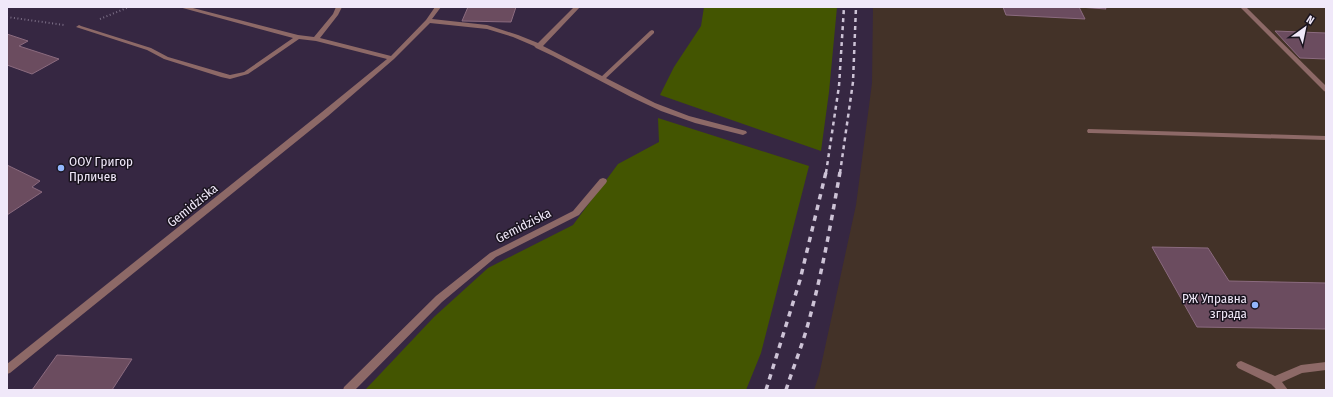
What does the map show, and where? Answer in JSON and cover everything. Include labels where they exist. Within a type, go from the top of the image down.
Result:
[{"type":"street","points":[[182,7],[298,37],[316,39],[392,58]]},
{"type":"street","points":[[316,39],[336,14],[339,7]]},
{"type":"street","name":"Gemidziska","points":[[7,370],[319,119],[392,58],[428,21],[438,7]]},
{"type":"street","points":[[538,46],[576,7]]},
{"type":"street","points":[[1243,7],[1326,90]]},
{"type":"street","points":[[428,21],[495,29],[538,46],[660,107],[687,118],[743,133]]},
{"type":"street","points":[[79,27],[150,49],[166,58],[230,77],[246,73],[298,37]]},
{"type":"street","points":[[602,79],[652,32]]},
{"type":"street","points":[[1091,131],[1326,138]]},
{"type":"street","name":"Gemidziska","points":[[348,390],[438,299],[493,254],[576,213],[603,181]]},
{"type":"street","points":[[1241,365],[1275,381],[1283,390]]},
{"type":"street","points":[[1275,381],[1301,369],[1326,366]]},
{"type":"path","points":[[7,16],[79,27],[129,7]]},
{"type":"shaded area","points":[[873,7],[1326,7],[1326,390],[814,390],[819,375],[856,205],[872,83]]},
{"type":"green space","points":[[704,7],[837,7],[829,92],[821,151],[660,95],[674,67],[701,26]]},
{"type":"green space","points":[[658,118],[809,166],[761,353],[746,390],[365,390],[434,317],[488,268],[573,225],[618,164],[659,142]]},
{"type":"building","points":[[468,7],[516,7],[511,22],[462,21]]},
{"type":"building","points":[[1003,7],[1079,7],[1085,19],[1006,15]]},
{"type":"building","points":[[1079,7],[1105,7],[1106,9]]},
{"type":"building","points":[[1275,31],[1326,33],[1326,59],[1300,58]]},
{"type":"building","points":[[7,34],[28,41],[19,46],[59,59],[32,74],[7,65]]},
{"type":"building","points":[[7,165],[40,181],[32,187],[42,192],[7,215]]},
{"type":"building","name":"РЖ Управна зграда","points":[[1152,247],[1208,248],[1229,281],[1326,283],[1326,329],[1197,327]]},
{"type":"building","points":[[57,355],[132,359],[112,390],[32,390]]},
{"type":"railway","points":[[826,173],[839,86],[844,7]]},
{"type":"railway","points":[[840,173],[853,82],[856,7]]},
{"type":"railway","points":[[766,390],[800,280],[826,172]]},
{"type":"railway","points":[[786,390],[803,340],[818,286],[840,172]]},
{"type":"place","name":"ООУ Григор Прличев","points":[[61,168]]},
{"type":"place","name":"РЖ Управна зграда","points":[[1255,305]]}]
